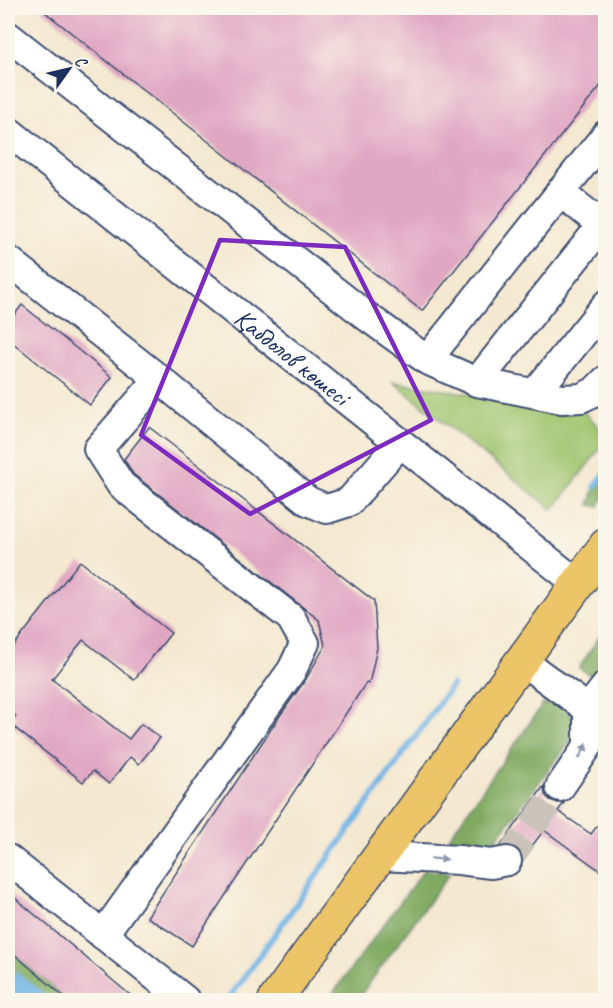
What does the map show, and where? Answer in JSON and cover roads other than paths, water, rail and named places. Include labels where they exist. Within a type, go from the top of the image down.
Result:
[{"type":"main road","points":[[274,1000],[606,545]]},
{"type":"street","points":[[8,36],[369,318],[427,360],[477,382],[562,399],[581,398],[594,392],[606,380]]},
{"type":"street","name":"Қабдолов көшесі","points":[[8,130],[578,584]]},
{"type":"street","points":[[427,360],[606,135]]},
{"type":"street","points":[[477,382],[604,224],[560,192]]},
{"type":"street","points":[[8,260],[308,501],[327,509],[349,502],[400,443]]},
{"type":"street","points":[[535,393],[606,305]]},
{"type":"street","points":[[103,935],[292,670],[305,643],[291,618],[121,485],[98,449],[159,379]]},
{"type":"street","points":[[522,662],[588,709]]},
{"type":"street","points":[[560,787],[588,746],[588,709],[606,686]]},
{"type":"street","points":[[381,856],[492,864],[507,861]]},
{"type":"street","points":[[8,859],[185,1000]]},
{"type":"waterway","points":[[595,487],[606,472]]},
{"type":"waterway","points":[[228,1000],[452,685]]},
{"type":"waterway","points":[[8,979],[36,1000]]},
{"type":"tunnel","points":[[507,861],[560,787]]}]
